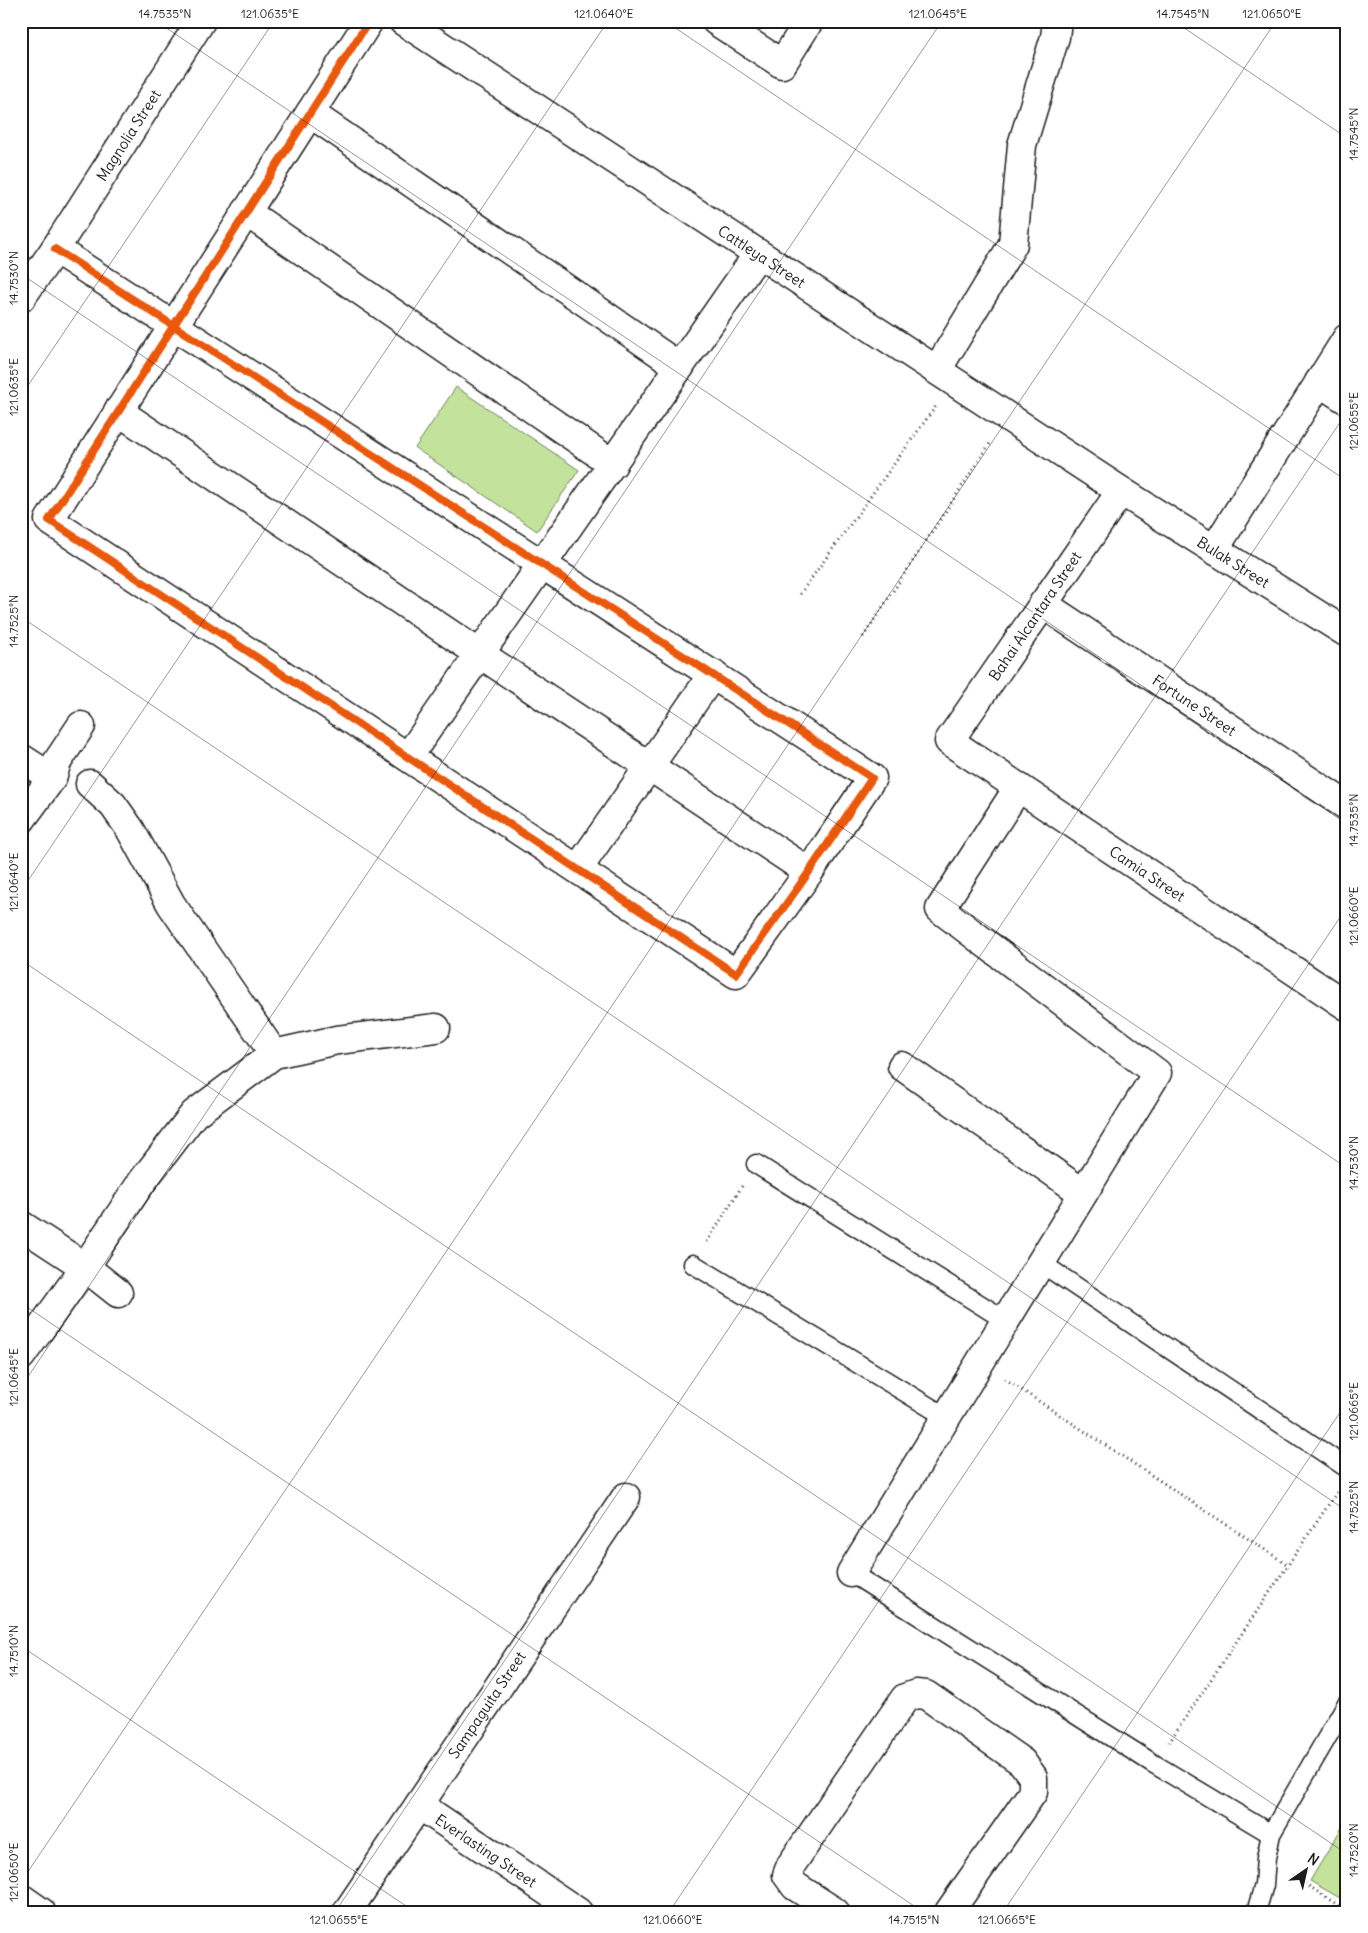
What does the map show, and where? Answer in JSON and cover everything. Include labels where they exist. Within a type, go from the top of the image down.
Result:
[{"type":"street","name":"Magnolia Street","points":[[21,298],[55,249],[201,21]]},
{"type":"street","points":[[55,249],[173,325],[713,674],[872,778],[809,872],[736,974],[49,520],[173,325],[370,21]]},
{"type":"street","name":"Cattleya Street","points":[[403,21],[1120,491]]},
{"type":"street","points":[[716,21],[782,64],[809,21]]},
{"type":"street","points":[[945,376],[1013,244],[1022,145],[1055,37],[1057,21]]},
{"type":"street","points":[[310,113],[680,367]]},
{"type":"street","points":[[246,212],[612,464]]},
{"type":"street","points":[[408,756],[758,254]]},
{"type":"street","points":[[1214,550],[1347,338]]},
{"type":"street","points":[[1319,382],[1347,400]]},
{"type":"street","points":[[118,411],[809,872]]},
{"type":"street","name":"Bulak Street","points":[[1120,491],[1347,633]]},
{"type":"street","name":"Bahai Alcantara Street","points":[[949,741],[1120,491]]},
{"type":"street","name":"Fortune Street","points":[[1043,604],[1347,806]]},
{"type":"street","points":[[578,869],[713,674]]},
{"type":"street","points":[[21,820],[52,778],[57,762],[81,726]]},
{"type":"street","name":"Camia Street","points":[[949,741],[1347,1006]]},
{"type":"street","points":[[21,758],[52,778]]},
{"type":"street","points":[[90,784],[114,805],[130,829],[171,904],[274,1054]]},
{"type":"street","points":[[852,1573],[1157,1072],[940,910],[1018,788]]},
{"type":"street","points":[[21,1356],[85,1267],[141,1184],[194,1114],[274,1054],[337,1040],[436,1028]]},
{"type":"street","points":[[902,1066],[1083,1193]]},
{"type":"street","points":[[21,1225],[85,1267],[118,1293]]},
{"type":"street","name":"Sampaguita Street","points":[[347,1912],[626,1497]]},
{"type":"street","points":[[835,1912],[795,1886],[787,1875],[791,1865],[905,1698],[916,1694],[926,1696],[1022,1762],[1033,1777],[1033,1792],[949,1912]]},
{"type":"street","name":"Everlasting Street","points":[[419,1805],[578,1912]]},
{"type":"street","points":[[21,1898],[41,1912]]},
{"type":"lane","points":[[756,1164],[1005,1320]]},
{"type":"lane","points":[[1041,1263],[1347,1468]]},
{"type":"lane","points":[[693,1264],[946,1417]]},
{"type":"lane","points":[[852,1573],[1154,1764],[1271,1834]]},
{"type":"lane","points":[[1256,1912],[1264,1885],[1266,1858],[1271,1834],[1347,1703]]},
{"type":"path","points":[[800,594],[945,376]]},
{"type":"path","points":[[863,637],[1008,416]]},
{"type":"path","points":[[693,1264],[756,1164]]},
{"type":"path","points":[[980,1362],[1288,1565]]},
{"type":"path","points":[[1154,1764],[1341,1485]]},
{"type":"path","points":[[1266,1858],[1347,1911]]},
{"type":"green space","points":[[456,387],[579,470],[537,531],[415,448]]},
{"type":"green space","points":[[1347,1819],[1347,1902],[1310,1881]]},
{"type":"cycle path","points":[[55,249],[157,315],[259,381],[872,778],[809,872],[736,974],[49,520],[169,332],[209,270],[249,208],[369,21]]}]
